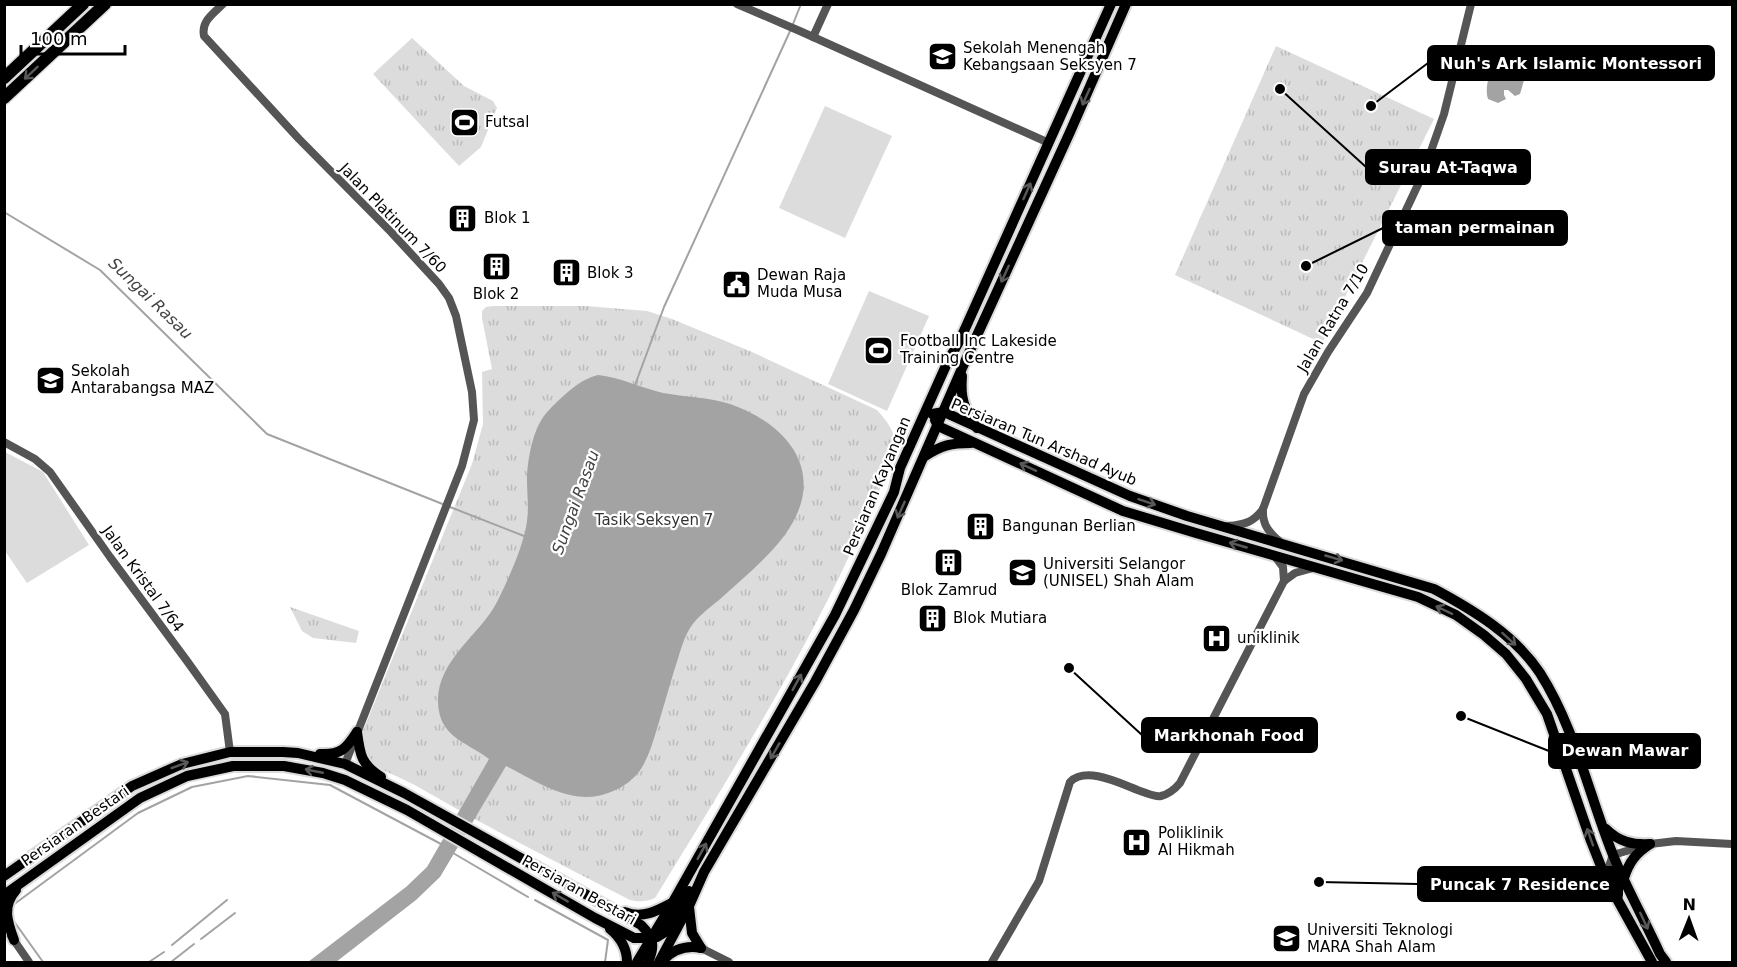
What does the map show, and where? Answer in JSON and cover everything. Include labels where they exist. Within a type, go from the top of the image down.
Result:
[{"type":"highway","points":[[4,78],[83,4]]},
{"type":"highway","points":[[4,98],[105,4]]},
{"type":"main road","name":"Persiaran Kayangan","points":[[637,963],[835,615],[894,492],[900,468],[1111,4]]},
{"type":"main road","name":"Persiaran Kayangan","points":[[660,963],[704,872],[815,682],[854,610],[1126,4]]},
{"type":"main road","points":[[894,492],[907,470],[932,414],[952,367],[960,340]]},
{"type":"main road","points":[[963,366],[961,386],[963,405],[978,429]]},
{"type":"main road","name":"Persiaran Tun Arshad Ayub","points":[[1652,963],[1612,890],[1591,842],[1547,714],[1526,679],[1506,654],[1484,635],[1456,615],[1418,597],[1123,511],[938,426],[932,414],[944,412],[1130,496],[1187,516],[1228,526],[1434,588],[1492,624],[1520,649],[1539,672],[1560,709],[1614,855],[1666,963]]},
{"type":"main road","points":[[925,456],[954,442],[974,442]]},
{"type":"main road","points":[[298,753],[328,755],[340,752],[349,745],[357,732]]},
{"type":"main road","points":[[357,732],[363,762],[404,793]]},
{"type":"main road","name":"Persiaran Bestari","points":[[4,876],[132,786],[182,764],[230,752],[298,753],[345,764],[404,793],[641,926],[650,938]]},
{"type":"main road","points":[[345,764],[348,771],[356,778],[389,795],[407,810]]},
{"type":"main road","name":"Persiaran Bestari","points":[[4,895],[140,798],[188,776],[233,766],[284,766],[323,773],[345,780],[407,810],[595,918],[634,938],[650,938]]},
{"type":"main road","points":[[1604,827],[1612,836],[1632,844],[1650,844]]},
{"type":"main road","points":[[1624,878],[1633,858],[1650,844]]},
{"type":"main road","points":[[648,963],[653,946],[650,938],[665,932],[691,887],[704,872]]},
{"type":"main road","points":[[9,937],[7,903],[22,882]]},
{"type":"main road","points":[[583,894],[631,915],[656,912],[673,902]]},
{"type":"main road","points":[[689,906],[692,933],[700,948]]},
{"type":"main road","points":[[595,918],[620,939],[627,963]]},
{"type":"main road","points":[[660,963],[672,952],[683,947],[700,948]]},
{"type":"street","name":"Jalan Platinum 7/60","points":[[223,4],[205,23],[204,36],[306,147],[398,239],[449,298],[456,316],[472,392],[474,420],[462,466],[345,764]]},
{"type":"street","points":[[737,4],[1049,143]]},
{"type":"street","points":[[813,37],[828,4]]},
{"type":"street","name":"Jalan Ratna 7/10","points":[[1263,509],[1304,394],[1328,352],[1367,293],[1423,174],[1444,114],[1472,4]]},
{"type":"street","name":"Jalan Kristal 7/64","points":[[4,442],[35,459],[50,472],[225,714],[230,752]]},
{"type":"street","points":[[1228,526],[1245,524],[1257,517],[1263,509]]},
{"type":"street","points":[[1263,509],[1265,526],[1280,542]]},
{"type":"street","points":[[1275,555],[1283,567],[1284,581]]},
{"type":"street","points":[[992,963],[1039,881],[1070,782],[1087,775],[1096,775],[1157,797],[1168,794],[1180,783],[1284,581],[1300,570],[1320,568]]},
{"type":"street","points":[[1612,890],[1609,866],[1614,855],[1650,844],[1676,841],[1732,844]]},
{"type":"street","points":[[4,926],[9,937],[29,963]]},
{"type":"street","points":[[700,948],[729,963]]},
{"type":"green space","points":[[412,38],[464,86],[493,101],[497,108],[481,147],[459,166],[373,74]]},
{"type":"green space","points":[[1276,46],[1434,119],[1322,343],[1175,275]]},
{"type":"green space","points":[[825,106],[892,136],[845,238],[779,208]]},
{"type":"green space","name":"Football Inc Lakeside Training Centre","points":[[869,291],[929,316],[887,411],[828,384]]},
{"type":"green space","name":"Tasik Seksyen 7","points":[[586,306],[647,311],[672,319],[752,352],[877,410],[887,422],[894,436],[894,454],[887,474],[816,622],[711,807],[655,898],[649,900],[630,900],[498,832],[384,770],[365,757],[362,733],[472,464],[483,424],[482,372],[492,369],[482,311],[486,307]]},
{"type":"green space","points":[[5,452],[43,472],[89,545],[27,583],[5,551]]},
{"type":"green space","points":[[290,607],[359,631],[356,643],[313,638],[302,631]]},
{"type":"water","points":[[1497,66],[1505,71],[1514,70],[1520,76],[1525,77],[1520,94],[1515,96],[1508,90],[1504,90],[1506,99],[1498,103],[1488,99],[1487,92],[1492,68]]},
{"type":"water","name":"Tasik Seksyen 7","points":[[598,375],[663,393],[705,398],[730,404],[771,426],[786,440],[797,456],[803,474],[803,494],[797,514],[784,536],[769,553],[703,613],[690,628],[681,649],[650,751],[644,764],[631,780],[611,792],[582,797],[568,795],[542,785],[506,766],[440,877],[416,900],[336,962],[308,962],[406,887],[427,867],[489,759],[448,731],[439,714],[440,687],[444,673],[452,661],[497,602],[523,541],[528,506],[528,465],[538,425],[548,411],[569,391],[582,381]]},
{"type":"waterway","name":"Sungai Rasau","points":[[793,24],[801,4]]},
{"type":"waterway","name":"Sungai Rasau","points":[[635,385],[664,307],[791,29]]},
{"type":"waterway","name":"Sungai Rasau","points":[[4,212],[100,270],[267,434],[445,505]]},
{"type":"waterway","name":"Sungai Rasau","points":[[450,507],[524,536]]},
{"type":"waterway","points":[[13,905],[138,813],[192,787],[248,776],[330,785],[441,844]]},
{"type":"waterway","points":[[453,853],[528,897]]},
{"type":"waterway","points":[[172,945],[227,900]]},
{"type":"waterway","points":[[535,900],[608,940],[605,962]]},
{"type":"waterway","points":[[201,939],[235,913]]},
{"type":"waterway","points":[[13,920],[43,962]]},
{"type":"waterway","points":[[171,962],[194,944]]},
{"type":"waterway","points":[[149,962],[164,952]]},
{"type":"place","name":"Sekolah Menengah Kebangsaan Seksyen 7","points":[[942,57]]},
{"type":"place","name":"Surau At-Taqwa","points":[[1280,89]]},
{"type":"place","name":"Nuh's Ark Islamic Montessori","points":[[1371,106]]},
{"type":"place","name":"Futsal","points":[[464,122]]},
{"type":"place","name":"Blok 1","points":[[463,218]]},
{"type":"place","name":"taman permainan","points":[[1306,266]]},
{"type":"place","name":"Blok 2","points":[[496,267]]},
{"type":"place","name":"Blok 3","points":[[566,273]]},
{"type":"place","name":"Dewan Raja Muda Musa","points":[[736,284]]},
{"type":"place","name":"Football Inc Lakeside Training Centre","points":[[879,350]]},
{"type":"place","name":"Sekolah Antarabangsa MAZ","points":[[50,380]]},
{"type":"place","name":"Bangunan Berlian","points":[[981,526]]},
{"type":"place","name":"Blok Zamrud","points":[[949,563]]},
{"type":"place","name":"Universiti Selangor (UNISEL) Shah Alam","points":[[1022,573]]},
{"type":"place","name":"Blok Mutiara","points":[[932,618]]},
{"type":"place","name":"uniklinik","points":[[1216,638]]},
{"type":"place","name":"Markhonah Food","points":[[1069,668]]},
{"type":"place","name":"Dewan Mawar","points":[[1461,716]]},
{"type":"place","name":"Poliklinik Al Hikmah","points":[[1137,842]]},
{"type":"place","name":"Puncak 7 Residence","points":[[1319,882]]},
{"type":"place","name":"Universiti Teknologi MARA Shah Alam","points":[[1286,939]]}]
